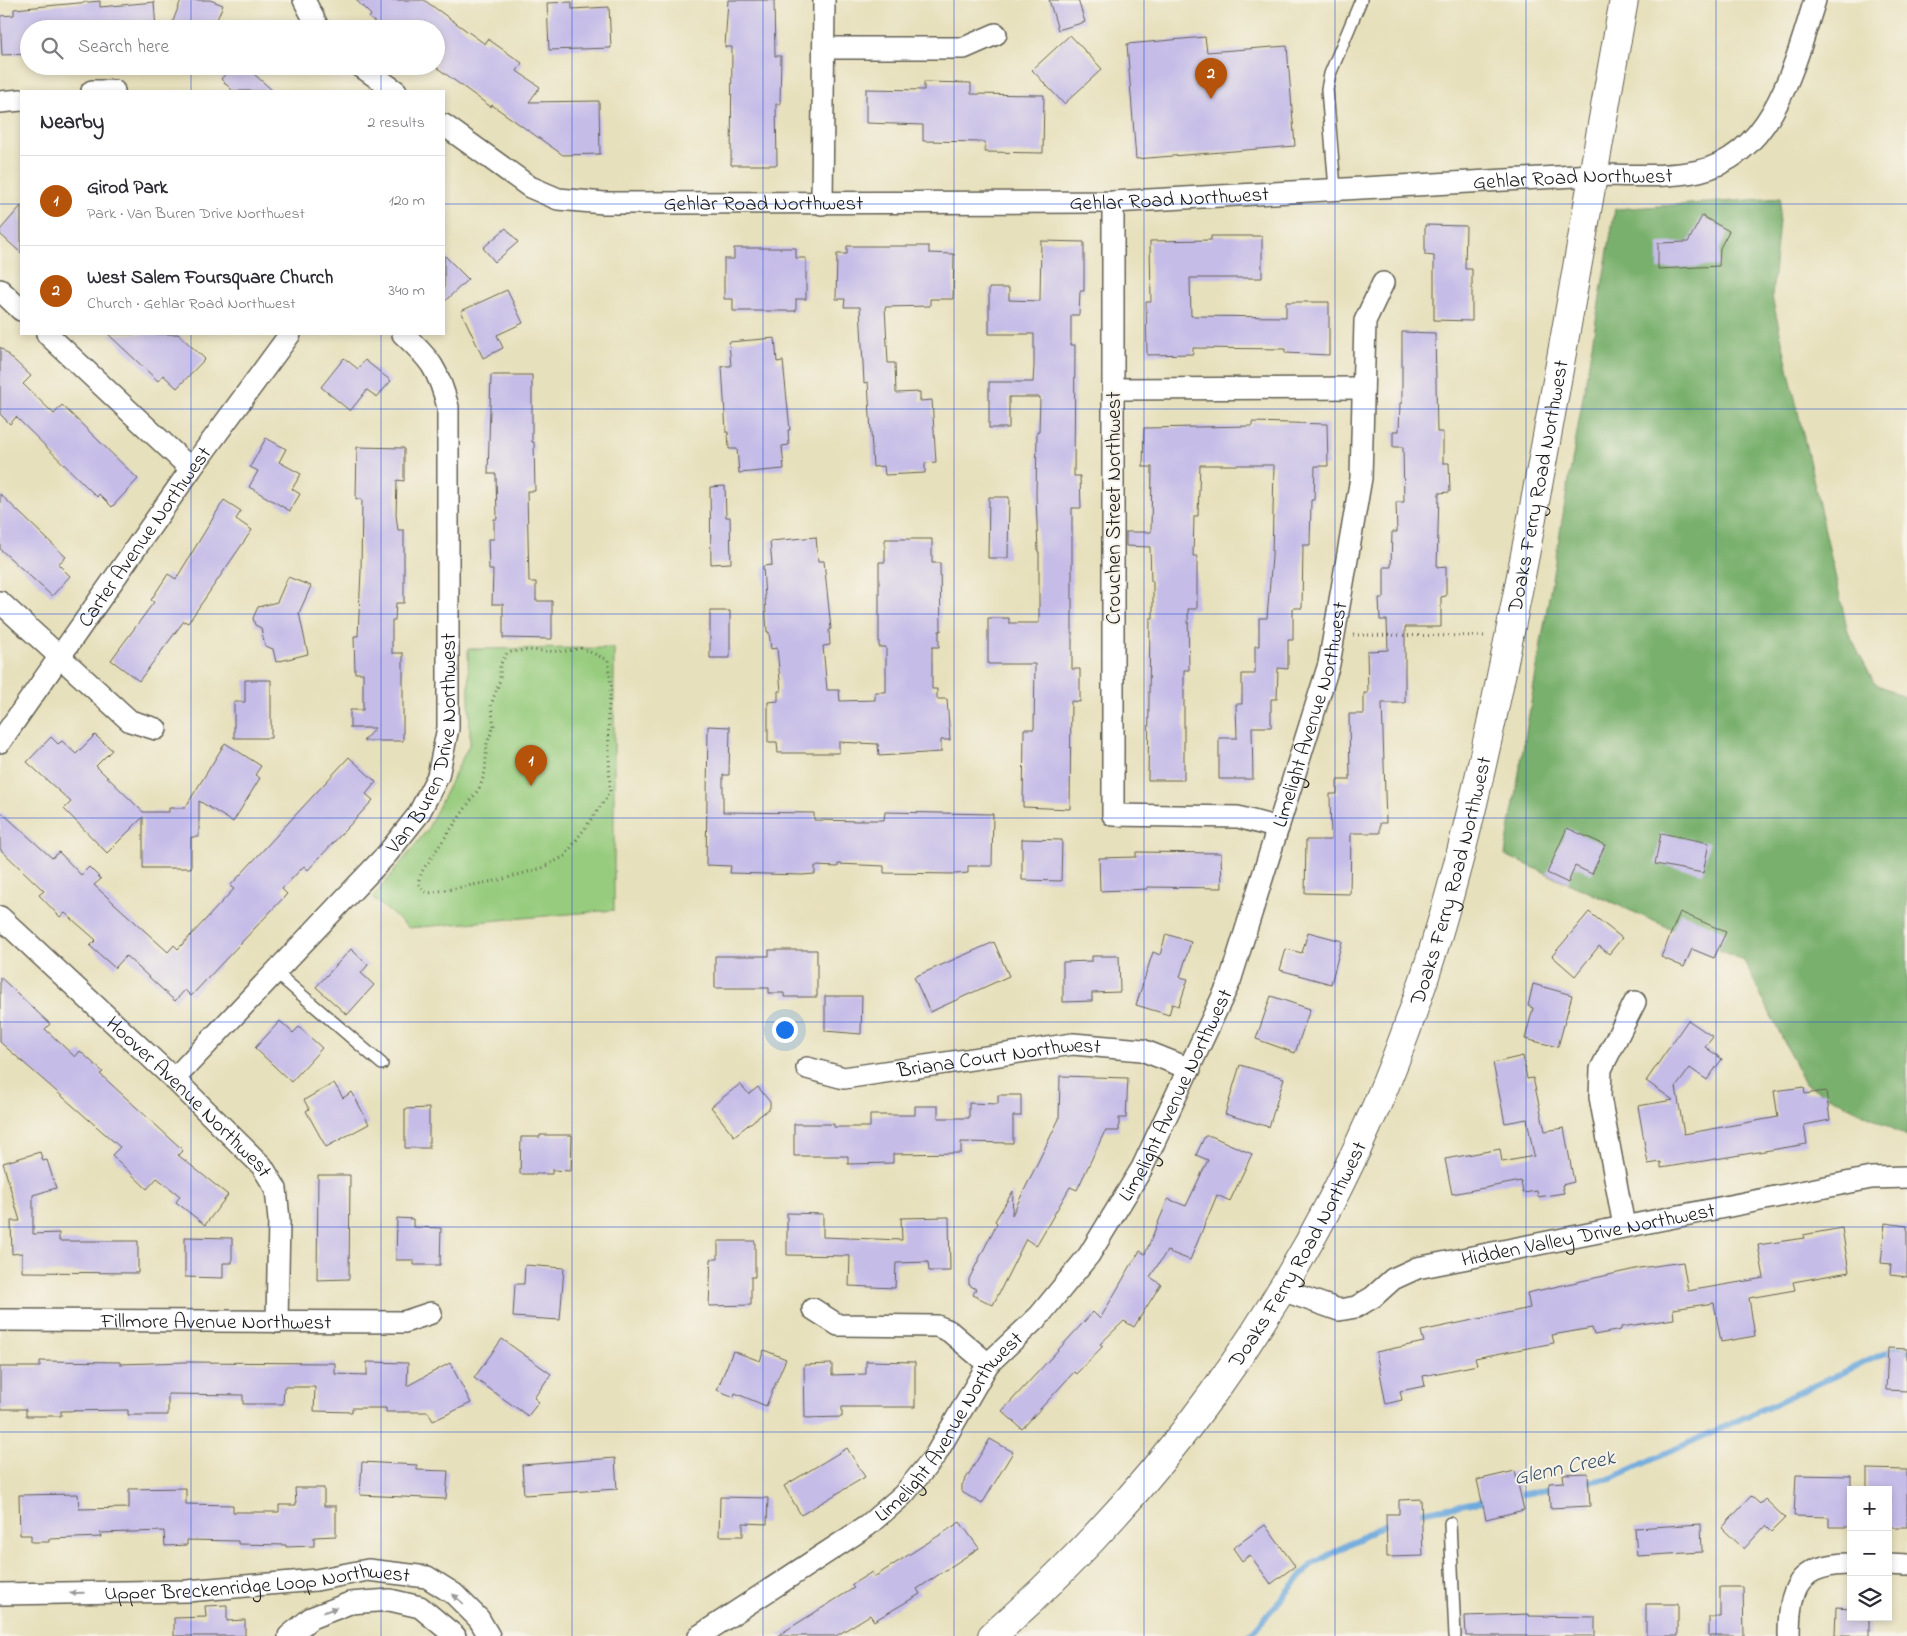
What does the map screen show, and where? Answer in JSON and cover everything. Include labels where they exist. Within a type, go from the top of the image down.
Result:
[{"type":"main road","name":"Doaks Ferry Road Northwest","points":[[992,1636],[1072,1561],[1153,1473],[1232,1366],[1282,1290],[1352,1159],[1377,1104],[1408,1025],[1432,952],[1479,780],[1509,637],[1624,0]]},
{"type":"street","points":[[304,0],[314,20]]},
{"type":"street","points":[[822,204],[824,0]]},
{"type":"street","name":"Gehlar Road Northwest","points":[[445,126],[530,187],[558,199],[604,203],[1113,202],[1593,175],[1660,174],[1700,170],[1726,160],[1746,146],[1765,125],[1780,98],[1800,47],[1815,0]]},
{"type":"street","points":[[824,48],[964,48],[996,34]]},
{"type":"street","points":[[373,75],[395,90]]},
{"type":"street","points":[[0,102],[20,100]]},
{"type":"street","name":"Crouchen Street Northwest","points":[[1113,202],[1113,815],[1238,817],[1278,828]]},
{"type":"street","name":"Limelight Avenue Northwest","points":[[699,1636],[867,1526],[903,1495],[935,1456],[988,1364],[1039,1316],[1089,1255],[1142,1168],[1230,981],[1329,664],[1361,478],[1364,321],[1383,283]]},
{"type":"street","points":[[0,290],[20,309]]},
{"type":"street","points":[[48,335],[191,469]]},
{"type":"street","name":"Carter Avenue Northwest","points":[[0,742],[191,469],[289,335]]},
{"type":"street","name":"Van Buren Drive Northwest","points":[[174,1079],[387,854],[418,815],[438,776],[448,728],[448,407],[441,380],[430,360],[404,335]]},
{"type":"street","points":[[1113,389],[1363,388]]},
{"type":"street","points":[[0,602],[130,721],[156,728]]},
{"type":"street","name":"Hoover Avenue Northwest","points":[[0,917],[174,1079],[262,1166],[276,1189],[279,1220],[277,1322]]},
{"type":"street","points":[[1624,1226],[1600,1097],[1601,1069],[1635,1002]]},
{"type":"street","name":"Briana Court Northwest","points":[[807,1068],[844,1078],[1073,1044],[1142,1050],[1190,1069]]},
{"type":"street","name":"Hidden Valley Drive Northwest","points":[[1282,1290],[1339,1310],[1356,1306],[1373,1297],[1393,1279],[1417,1268],[1871,1178],[1907,1177]]},
{"type":"street","points":[[813,1309],[838,1325],[937,1326],[949,1331],[988,1364]]},
{"type":"street","name":"Fillmore Avenue Northwest","points":[[0,1320],[404,1322],[431,1313]]},
{"type":"street","points":[[1789,1636],[1793,1591],[1804,1576],[1830,1564],[1847,1564]]},
{"type":"street","points":[[1892,1564],[1907,1564]]},
{"type":"street","name":"Upper Breckenridge Loop Northwest","points":[[0,1594],[187,1591],[316,1580],[368,1570],[427,1578],[454,1594],[479,1619],[489,1636]]},
{"type":"street","points":[[290,1636],[311,1618],[350,1603],[390,1600],[420,1607],[455,1636]]},
{"type":"lane","points":[[1335,189],[1327,89],[1330,74],[1361,0]]},
{"type":"lane","points":[[275,972],[382,1064]]},
{"type":"lane","points":[[1450,1522],[1455,1636]]},
{"type":"path","points":[[1335,635],[1509,637]]},
{"type":"path","points":[[581,648],[608,660],[611,686],[608,714],[610,793],[565,856],[542,868],[500,880],[428,893],[422,891],[419,885],[419,878],[431,856],[455,825],[465,806],[480,788],[485,772],[487,743],[494,726],[491,705],[500,680],[500,665],[508,653],[523,649],[539,649],[566,653],[581,648]]},
{"type":"green space","points":[[1781,198],[1772,297],[1848,632],[1874,683],[1907,698],[1907,1136],[1805,1084],[1744,961],[1505,855],[1615,209]]},
{"type":"green space","points":[[614,648],[614,910],[409,928],[373,898],[427,830],[470,743],[468,649]]},
{"type":"building","points":[[181,0],[210,0],[223,5],[217,20],[173,20]]},
{"type":"building","points":[[356,0],[424,0],[485,44],[488,39],[522,63],[517,71],[540,87],[529,102],[599,101],[600,154],[563,155],[445,74],[445,20],[372,20],[369,18],[371,15]]},
{"type":"building","points":[[728,0],[774,0],[775,56],[781,56],[780,104],[776,104],[777,165],[731,165],[732,47],[725,47]]},
{"type":"building","points":[[1049,0],[1078,0],[1085,22],[1058,30]]},
{"type":"building","points":[[100,1],[100,7],[154,2],[155,20],[20,20],[20,54],[2,55],[0,16],[14,15],[14,9]]},
{"type":"building","points":[[572,2],[572,9],[609,7],[611,48],[549,50],[547,3]]},
{"type":"building","points":[[1070,35],[1102,69],[1064,104],[1032,70]]},
{"type":"building","points":[[1205,37],[1207,52],[1287,46],[1295,146],[1136,159],[1127,44]]},
{"type":"building","points":[[225,75],[255,75],[272,90],[232,90],[221,79]]},
{"type":"building","points":[[924,82],[971,83],[971,94],[1044,95],[1043,153],[985,152],[985,142],[923,141],[923,125],[866,123],[866,89],[924,90]]},
{"type":"building","points":[[20,207],[20,252],[0,234],[0,230]]},
{"type":"building","points":[[1702,216],[1729,231],[1720,248],[1719,266],[1658,269],[1658,243],[1688,242]]},
{"type":"building","points":[[1425,225],[1466,226],[1465,269],[1472,269],[1472,321],[1434,320],[1434,256],[1425,255]]},
{"type":"building","points":[[506,228],[518,242],[495,262],[483,248]]},
{"type":"building","points":[[1211,236],[1262,236],[1262,278],[1190,278],[1191,316],[1286,317],[1286,302],[1329,302],[1329,355],[1285,353],[1285,349],[1193,348],[1193,354],[1147,355],[1146,302],[1151,302],[1150,241],[1211,240]]},
{"type":"building","points":[[1041,241],[1084,242],[1084,291],[1080,291],[1079,315],[1071,315],[1071,345],[1075,345],[1074,476],[1080,476],[1081,508],[1072,508],[1072,669],[1080,669],[1080,702],[1071,701],[1070,809],[1023,807],[1024,729],[1034,729],[1035,664],[988,664],[988,618],[1009,618],[1009,623],[1039,623],[1039,552],[1036,495],[1037,431],[1039,431],[1040,397],[1009,397],[1009,428],[989,428],[989,382],[1033,382],[1034,334],[989,334],[989,288],[1009,288],[1009,300],[1040,301]]},
{"type":"building","points":[[847,246],[929,246],[929,253],[954,254],[953,299],[930,299],[930,306],[885,307],[888,363],[895,363],[896,393],[920,392],[920,401],[932,400],[936,462],[925,463],[925,473],[885,475],[884,466],[873,467],[868,382],[864,383],[860,307],[844,307],[845,299],[836,299],[837,254],[847,254]]},
{"type":"building","points":[[734,248],[796,248],[796,258],[806,258],[806,299],[796,299],[796,311],[733,311],[733,299],[724,299],[724,259],[734,259]]},
{"type":"building","points":[[445,256],[468,279],[445,301]]},
{"type":"building","points":[[507,290],[523,323],[497,335],[503,348],[483,358],[461,311]]},
{"type":"building","points":[[1402,332],[1435,333],[1437,432],[1443,432],[1443,463],[1449,463],[1450,492],[1439,493],[1437,567],[1446,566],[1446,596],[1441,597],[1441,627],[1405,627],[1405,703],[1382,703],[1386,823],[1380,823],[1380,833],[1351,833],[1350,894],[1305,893],[1306,840],[1331,840],[1330,794],[1337,794],[1337,780],[1350,780],[1349,714],[1364,714],[1364,693],[1368,693],[1367,651],[1388,650],[1387,620],[1380,620],[1379,598],[1384,598],[1384,567],[1391,567],[1392,532],[1397,532],[1396,502],[1404,502],[1403,447],[1393,447],[1393,431],[1399,431],[1400,403],[1402,403]]},
{"type":"building","points":[[109,335],[179,335],[205,359],[177,388],[163,375],[158,381]]},
{"type":"building","points":[[775,338],[777,362],[783,361],[790,430],[788,430],[789,445],[782,446],[784,469],[739,473],[737,449],[729,449],[728,432],[726,432],[722,366],[731,366],[729,342]]},
{"type":"building","points":[[0,347],[31,376],[23,384],[54,414],[62,405],[138,479],[112,507],[99,494],[97,497],[16,417],[10,424],[0,414]]},
{"type":"building","points":[[344,358],[358,369],[365,360],[391,381],[377,397],[367,390],[350,411],[321,387]]},
{"type":"building","points":[[491,375],[532,375],[532,442],[534,442],[535,491],[527,491],[529,582],[536,582],[536,601],[552,601],[552,639],[503,638],[503,604],[492,604],[493,570],[489,570],[488,539],[494,539],[494,519],[497,519],[496,474],[488,474]]},
{"type":"building","points":[[1252,422],[1327,424],[1328,466],[1315,466],[1314,500],[1311,500],[1310,545],[1303,545],[1302,608],[1293,608],[1293,640],[1288,640],[1288,669],[1278,668],[1277,699],[1271,699],[1271,727],[1252,727],[1253,779],[1219,779],[1219,738],[1237,738],[1236,704],[1242,704],[1242,674],[1255,674],[1255,646],[1259,646],[1259,618],[1267,618],[1272,557],[1274,465],[1200,465],[1198,516],[1194,516],[1193,556],[1197,556],[1197,609],[1188,609],[1189,670],[1184,670],[1184,780],[1148,780],[1150,618],[1153,618],[1153,581],[1151,581],[1150,547],[1126,546],[1126,532],[1151,532],[1152,467],[1143,467],[1144,428],[1252,426]]},
{"type":"building","points":[[266,438],[286,449],[279,462],[301,474],[292,489],[300,494],[290,511],[249,487],[258,471],[250,467]]},
{"type":"building","points":[[357,447],[404,448],[404,481],[397,480],[396,515],[398,530],[404,530],[404,603],[396,603],[395,620],[392,620],[392,653],[403,653],[403,741],[363,741],[375,728],[350,728],[350,710],[363,710],[363,673],[355,673],[354,636],[358,636],[361,571],[362,499],[356,499]]},
{"type":"building","points":[[725,486],[726,517],[730,517],[731,563],[711,564],[710,487]]},
{"type":"building","points":[[0,494],[66,557],[58,564],[70,576],[52,596],[0,549]]},
{"type":"building","points":[[989,497],[1009,497],[1008,558],[988,558]]},
{"type":"building","points":[[224,500],[241,511],[236,519],[252,530],[188,623],[184,621],[139,681],[111,660],[154,602],[151,600],[168,574],[176,579]]},
{"type":"building","points":[[816,537],[818,561],[824,561],[831,629],[829,630],[830,645],[823,646],[827,690],[839,690],[840,701],[875,700],[875,692],[886,692],[886,647],[879,647],[879,562],[885,562],[885,539],[932,539],[932,563],[940,563],[941,631],[939,631],[939,647],[932,647],[932,689],[937,689],[937,699],[947,699],[950,740],[941,740],[941,752],[879,756],[878,744],[839,742],[839,753],[778,753],[777,742],[768,742],[768,702],[778,701],[778,691],[781,691],[777,648],[771,649],[769,632],[767,632],[763,566],[772,565],[770,541]]},
{"type":"building","points":[[288,577],[311,586],[299,613],[308,654],[276,662],[273,649],[265,646],[261,628],[255,625],[253,618],[258,607],[277,602]]},
{"type":"building","points":[[710,611],[730,611],[730,658],[710,658]]},
{"type":"building","points":[[245,680],[271,680],[271,738],[234,738],[234,702],[245,702]]},
{"type":"building","points":[[708,726],[730,727],[729,775],[723,775],[723,812],[814,813],[814,820],[861,821],[884,820],[885,812],[993,814],[992,866],[968,866],[968,873],[956,874],[884,873],[884,866],[838,864],[838,867],[815,866],[815,874],[802,875],[730,873],[731,866],[706,865]]},
{"type":"building","points":[[95,735],[112,750],[96,766],[143,812],[169,812],[169,808],[185,808],[225,743],[261,766],[255,775],[260,778],[233,822],[199,801],[199,837],[191,837],[191,868],[143,868],[143,817],[107,853],[64,809],[71,802],[27,762],[51,737],[58,744],[62,741],[76,754]]},
{"type":"building","points":[[349,757],[376,782],[366,794],[373,800],[308,870],[304,866],[282,889],[287,894],[191,996],[185,990],[175,1001],[126,956],[115,968],[90,946],[96,940],[65,913],[60,917],[39,895],[44,891],[0,849],[0,811],[52,858],[59,852],[81,875],[89,867],[101,879],[94,885],[168,952],[174,945],[178,949],[234,889],[230,886]]},
{"type":"building","points":[[1567,828],[1605,845],[1592,874],[1575,866],[1568,883],[1547,873]]},
{"type":"building","points":[[1661,833],[1709,843],[1703,873],[1655,864]]},
{"type":"building","points":[[1022,839],[1062,840],[1061,881],[1022,880]]},
{"type":"building","points":[[1136,852],[1221,853],[1222,888],[1147,887],[1147,889],[1100,891],[1099,858],[1136,857]]},
{"type":"building","points":[[1589,912],[1622,938],[1609,954],[1599,946],[1575,976],[1552,956]]},
{"type":"building","points":[[1680,912],[1726,932],[1714,958],[1692,949],[1684,967],[1661,957]]},
{"type":"building","points":[[1308,932],[1342,941],[1331,984],[1280,970],[1286,949],[1302,953]]},
{"type":"building","points":[[1166,934],[1191,942],[1180,977],[1188,979],[1179,1006],[1172,1004],[1169,1015],[1136,1005],[1153,952],[1160,955]]},
{"type":"building","points":[[994,942],[1009,976],[930,1012],[914,977]]},
{"type":"building","points":[[351,949],[368,965],[361,973],[374,985],[347,1015],[316,987]]},
{"type":"building","points":[[769,950],[817,950],[817,997],[784,997],[784,993],[769,993],[769,988],[715,988],[715,956],[769,956]]},
{"type":"building","points":[[1092,956],[1119,956],[1120,992],[1092,993],[1092,1001],[1063,1002],[1063,962],[1092,961]]},
{"type":"building","points":[[0,977],[50,1024],[45,1029],[75,1057],[80,1051],[103,1072],[100,1074],[183,1150],[178,1155],[228,1195],[205,1225],[176,1202],[180,1196],[157,1178],[147,1189],[112,1155],[120,1147],[0,1042]]},
{"type":"building","points":[[1533,984],[1572,995],[1558,1047],[1525,1039],[1533,1008],[1528,1006]]},
{"type":"building","points":[[825,996],[862,996],[861,1034],[825,1031]]},
{"type":"building","points":[[1271,996],[1310,1009],[1295,1053],[1256,1039]]},
{"type":"building","points":[[1688,1020],[1713,1037],[1705,1047],[1722,1059],[1707,1080],[1690,1068],[1676,1087],[1684,1134],[1778,1117],[1774,1091],[1804,1087],[1805,1094],[1826,1091],[1830,1120],[1804,1125],[1807,1144],[1661,1168],[1661,1162],[1648,1164],[1638,1106],[1673,1100],[1646,1081]]},
{"type":"building","points":[[280,1021],[293,1033],[299,1027],[322,1048],[291,1082],[255,1048]]},
{"type":"building","points":[[1523,1056],[1527,1079],[1533,1078],[1545,1131],[1564,1128],[1574,1182],[1562,1185],[1564,1193],[1538,1197],[1537,1191],[1523,1193],[1521,1181],[1452,1194],[1445,1159],[1500,1149],[1502,1162],[1534,1156],[1527,1119],[1505,1123],[1493,1063]]},
{"type":"building","points":[[1240,1065],[1284,1078],[1269,1127],[1225,1114]]},
{"type":"building","points":[[1060,1076],[1128,1078],[1126,1118],[1119,1118],[1119,1131],[1105,1131],[1077,1190],[1070,1187],[1036,1246],[1026,1239],[993,1305],[973,1295],[976,1289],[969,1285],[969,1279],[997,1223],[995,1221],[1013,1191],[1012,1215],[1059,1119]]},
{"type":"building","points":[[334,1083],[343,1098],[352,1092],[369,1124],[326,1147],[306,1111],[309,1109],[304,1100]]},
{"type":"building","points":[[740,1084],[749,1094],[758,1087],[770,1102],[770,1108],[734,1136],[711,1107]]},
{"type":"building","points":[[998,1095],[1021,1095],[1021,1116],[1013,1116],[1013,1143],[961,1142],[961,1153],[893,1154],[893,1163],[848,1164],[848,1156],[794,1156],[794,1124],[834,1124],[834,1127],[870,1127],[870,1115],[915,1115],[915,1106],[938,1106],[938,1118],[969,1118],[969,1103],[998,1104]]},
{"type":"building","points":[[429,1108],[429,1148],[405,1148],[405,1109]]},
{"type":"building","points":[[540,1135],[572,1135],[571,1171],[552,1170],[552,1174],[520,1174],[521,1137],[540,1137]]},
{"type":"building","points":[[1205,1136],[1211,1136],[1252,1154],[1230,1201],[1217,1195],[1190,1260],[1167,1251],[1150,1277],[1161,1284],[1134,1327],[1124,1321],[1100,1344],[1103,1346],[1076,1374],[1074,1372],[1022,1429],[1002,1411],[1093,1312],[1100,1319],[1140,1251],[1145,1254],[1168,1199],[1186,1206],[1208,1160],[1196,1155]]},
{"type":"building","points":[[40,1152],[43,1161],[47,1160],[56,1188],[33,1195],[33,1234],[59,1233],[59,1241],[138,1241],[138,1273],[22,1272],[22,1253],[12,1254],[11,1221],[20,1221],[3,1163]]},
{"type":"building","points":[[318,1175],[350,1175],[349,1279],[317,1280]]},
{"type":"building","points":[[787,1213],[823,1214],[823,1237],[902,1240],[901,1218],[949,1217],[950,1271],[929,1271],[928,1262],[896,1263],[895,1288],[849,1286],[850,1256],[787,1255]]},
{"type":"building","points":[[397,1218],[413,1219],[413,1227],[441,1228],[440,1265],[414,1265],[414,1260],[396,1260]]},
{"type":"building","points":[[1885,1223],[1907,1226],[1907,1277],[1890,1275],[1891,1264],[1881,1263]]},
{"type":"building","points":[[1842,1228],[1849,1272],[1793,1282],[1795,1290],[1749,1298],[1755,1336],[1721,1342],[1714,1303],[1673,1309],[1674,1319],[1621,1327],[1621,1330],[1594,1335],[1592,1328],[1552,1335],[1554,1343],[1475,1358],[1477,1365],[1423,1376],[1425,1386],[1400,1391],[1402,1400],[1386,1404],[1376,1352],[1424,1342],[1421,1331],[1530,1308],[1527,1293],[1640,1268],[1683,1262],[1688,1291],[1764,1278],[1758,1245],[1804,1238],[1803,1235]]},
{"type":"building","points":[[185,1237],[232,1238],[232,1263],[223,1263],[223,1278],[185,1277]]},
{"type":"building","points":[[718,1241],[755,1241],[755,1277],[751,1277],[751,1305],[709,1306],[711,1259],[718,1259]]},
{"type":"building","points":[[525,1265],[564,1268],[560,1320],[513,1317],[515,1284],[524,1284]]},
{"type":"building","points":[[502,1339],[551,1374],[534,1398],[539,1402],[528,1416],[474,1378]]},
{"type":"building","points":[[1888,1348],[1907,1349],[1907,1391],[1886,1390]]},
{"type":"building","points":[[764,1350],[786,1359],[766,1406],[735,1393],[734,1397],[717,1390],[733,1351],[760,1361]]},
{"type":"building","points":[[40,1361],[120,1362],[120,1364],[185,1362],[335,1363],[335,1374],[367,1375],[367,1362],[408,1363],[407,1386],[450,1363],[471,1403],[433,1421],[428,1412],[386,1412],[386,1408],[352,1408],[352,1412],[314,1411],[315,1387],[284,1387],[283,1404],[243,1404],[243,1395],[168,1394],[168,1415],[128,1415],[128,1410],[61,1411],[61,1416],[26,1416],[26,1409],[0,1409],[0,1367],[40,1367]]},
{"type":"building","points":[[866,1361],[915,1362],[915,1407],[842,1407],[842,1417],[805,1418],[804,1365],[832,1364],[832,1375],[866,1374]]},
{"type":"building","points":[[990,1439],[1013,1452],[982,1504],[962,1492],[962,1485]]},
{"type":"building","points":[[847,1448],[865,1477],[801,1515],[784,1486]]},
{"type":"building","points":[[615,1458],[617,1489],[524,1495],[522,1465]]},
{"type":"building","points":[[362,1462],[417,1465],[417,1470],[448,1471],[446,1499],[360,1495]]},
{"type":"building","points":[[1867,1469],[1907,1470],[1907,1527],[1892,1527],[1892,1486],[1867,1486]]},
{"type":"building","points":[[1515,1471],[1524,1510],[1486,1519],[1477,1480]]},
{"type":"building","points":[[1588,1473],[1590,1506],[1550,1508],[1549,1483],[1564,1482],[1563,1474]]},
{"type":"building","points":[[1796,1475],[1851,1476],[1851,1486],[1847,1486],[1847,1527],[1829,1527],[1829,1517],[1794,1516]]},
{"type":"building","points":[[186,1488],[186,1504],[233,1505],[233,1512],[279,1512],[279,1505],[296,1505],[295,1488],[324,1488],[324,1506],[336,1506],[336,1536],[314,1537],[314,1546],[286,1547],[286,1545],[238,1544],[238,1541],[187,1540],[187,1545],[165,1546],[164,1531],[100,1533],[101,1537],[49,1539],[49,1542],[31,1542],[31,1535],[20,1535],[19,1495],[78,1494],[79,1509],[129,1508],[129,1489]]},
{"type":"building","points":[[1751,1496],[1760,1504],[1765,1499],[1785,1518],[1771,1532],[1765,1526],[1744,1549],[1722,1528]]},
{"type":"building","points":[[720,1497],[768,1498],[767,1524],[743,1523],[743,1536],[719,1536]]},
{"type":"building","points":[[1421,1499],[1423,1556],[1387,1557],[1386,1514],[1399,1514],[1399,1500]]},
{"type":"building","points":[[960,1522],[979,1548],[917,1589],[920,1594],[874,1621],[870,1615],[836,1636],[777,1636],[854,1588],[851,1585],[872,1572],[874,1577]]},
{"type":"building","points":[[1701,1524],[1702,1552],[1637,1556],[1635,1528]]},
{"type":"building","points":[[1265,1525],[1295,1566],[1271,1584],[1250,1555],[1242,1561],[1233,1548]]},
{"type":"building","points":[[1720,1587],[1743,1587],[1744,1636],[1709,1636],[1709,1617],[1720,1617]]},
{"type":"building","points":[[1646,1604],[1678,1604],[1678,1636],[1646,1636]]},
{"type":"building","points":[[227,1605],[227,1621],[245,1620],[245,1636],[174,1636],[174,1618],[206,1617],[205,1606]]},
{"type":"building","points":[[1836,1607],[1847,1608],[1847,1621],[1869,1621],[1869,1636],[1835,1636]]},
{"type":"building","points":[[1529,1614],[1529,1616],[1595,1617],[1595,1636],[1466,1636],[1465,1616]]},
{"type":"waterway","name":"Glenn Creek","points":[[1582,1483],[1612,1478],[1894,1349],[1907,1351]]},
{"type":"waterway","name":"Glenn Creek","points":[[1513,1496],[1558,1488]]},
{"type":"waterway","name":"Glenn Creek","points":[[1415,1513],[1489,1500]]},
{"type":"waterway","name":"Glenn Creek","points":[[1249,1636],[1311,1565],[1393,1520]]},
{"type":"place","name":"West Salem Foursquare Church","points":[[1211,99]]},
{"type":"place","name":"Girod Park","points":[[531,786]]}]
